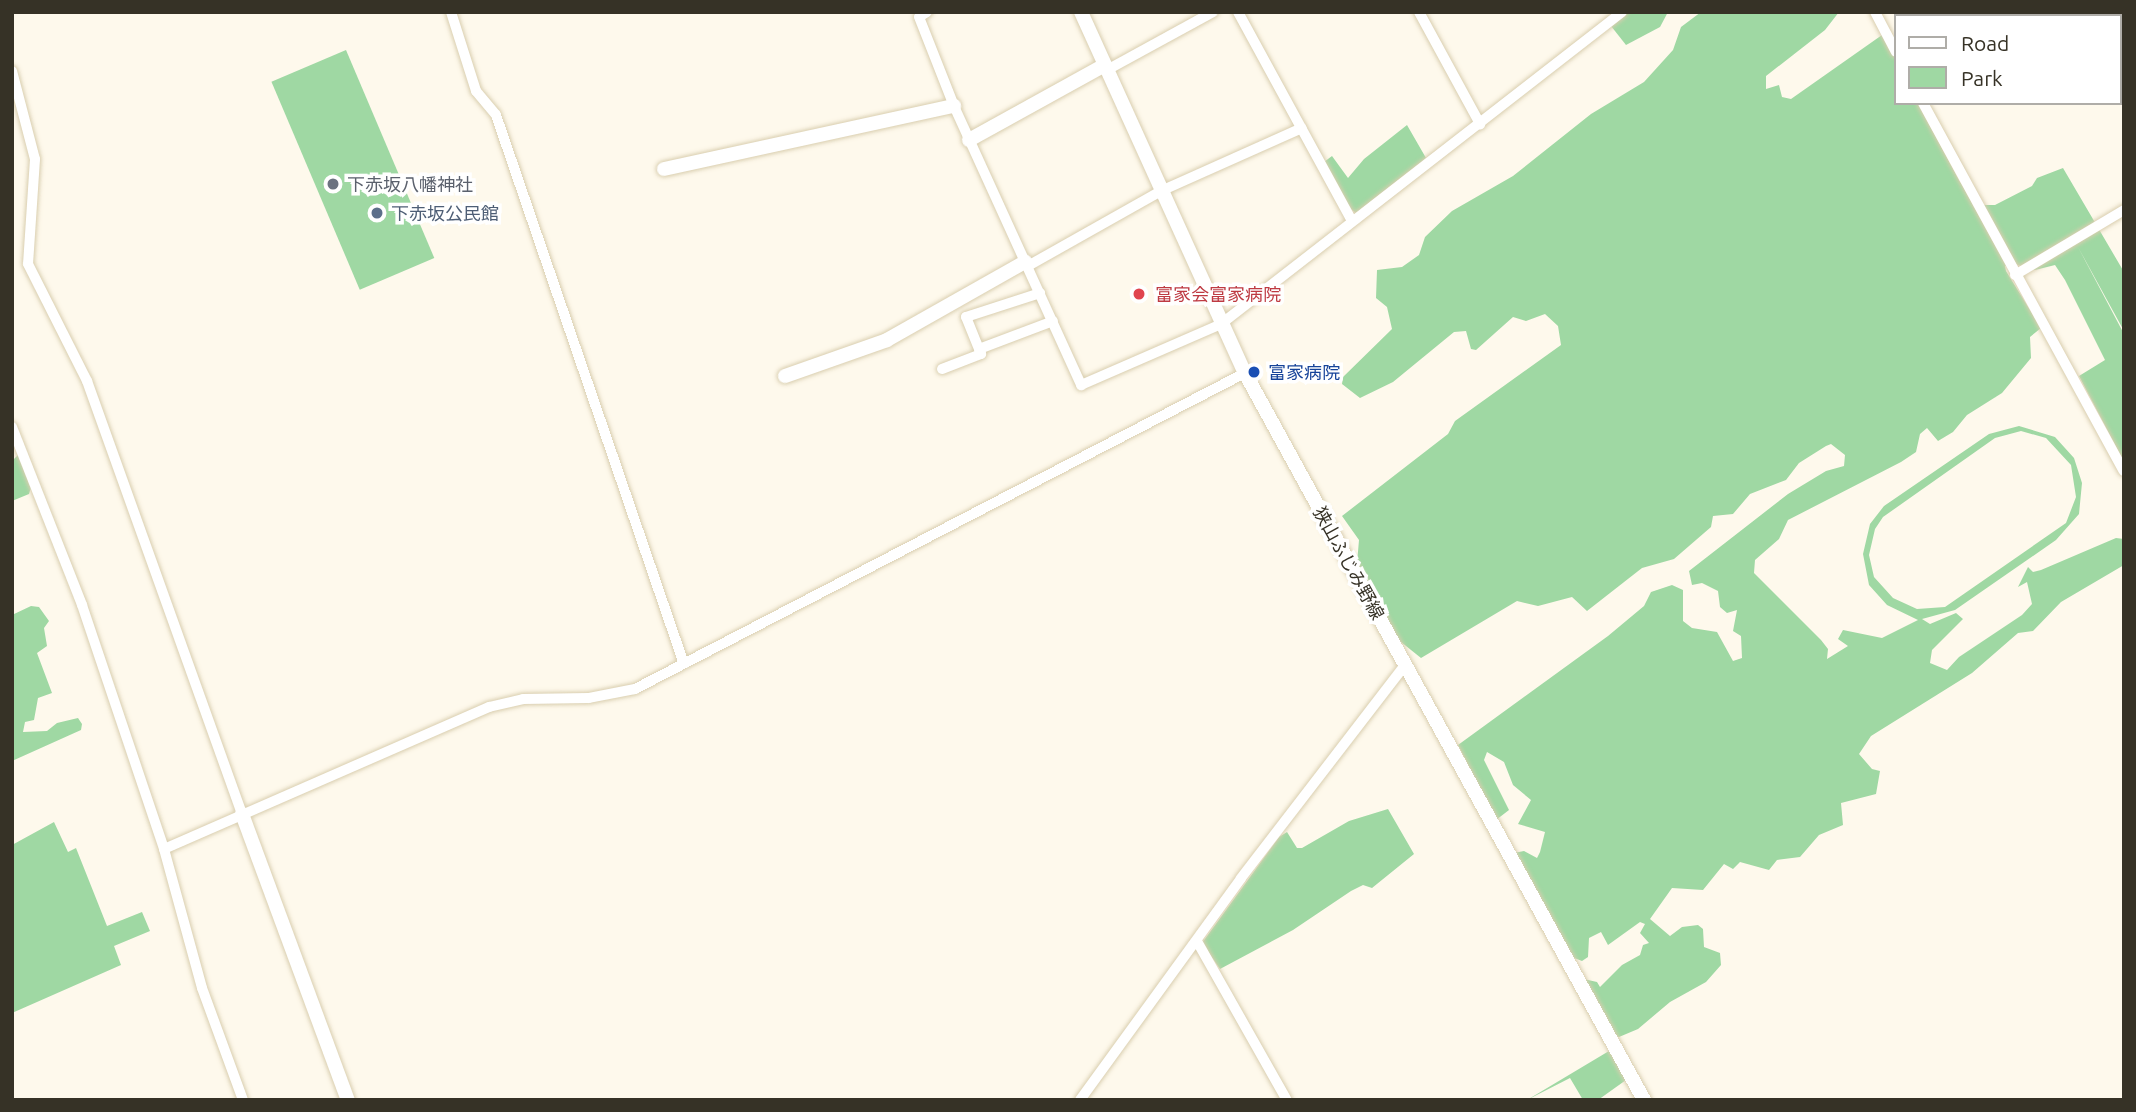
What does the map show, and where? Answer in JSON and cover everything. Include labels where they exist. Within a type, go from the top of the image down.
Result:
[{"type":"main road","name":"狭山ふじみ野線","points":[[1082,12],[1245,373],[1644,1100]]},
{"type":"main road","points":[[969,140],[1106,67]]},
{"type":"main road","points":[[664,169],[954,106]]},
{"type":"main road","points":[[785,376],[887,340],[1026,264]]},
{"type":"main road","points":[[242,814],[348,1100]]},
{"type":"street","points":[[451,12],[475,91],[496,115],[684,664]]},
{"type":"street","points":[[1106,67],[1213,12]]},
{"type":"street","points":[[1238,12],[1352,221]]},
{"type":"street","points":[[1419,12],[1480,124]]},
{"type":"street","points":[[921,14],[954,106],[1081,385],[1221,324],[1480,124],[1606,17],[1622,12]]},
{"type":"street","points":[[1875,12],[1895,50]]},
{"type":"street","points":[[12,71],[35,159],[28,264],[86,381],[242,814]]},
{"type":"street","points":[[1924,105],[2124,471]]},
{"type":"street","points":[[1026,264],[1161,191],[1302,128]]},
{"type":"street","points":[[2015,275],[2124,210]]},
{"type":"street","points":[[966,317],[1040,293]]},
{"type":"street","points":[[942,369],[981,354],[959,301]]},
{"type":"street","points":[[979,349],[1053,321]]},
{"type":"street","points":[[164,849],[489,707],[523,699],[612,695],[635,689],[1245,373]]},
{"type":"street","points":[[12,427],[82,605],[164,849],[202,989],[243,1100]]},
{"type":"street","points":[[1080,1100],[1198,943],[1241,878],[1405,666]]},
{"type":"street","points":[[1198,943],[1287,1100]]},
{"type":"green space","points":[[1629,12],[1668,12],[1660,27],[1626,45],[1611,26]]},
{"type":"green space","points":[[1701,12],[1839,12],[1825,30],[1766,76],[1766,89],[1779,85],[1782,97],[1791,99],[1882,35],[1895,57],[1895,105],[1919,105],[1960,182],[1981,205],[1995,205],[2032,186],[2037,178],[2063,168],[2124,272],[2124,331],[2078,247],[2124,334],[2124,462],[2079,376],[2105,360],[2065,280],[2055,265],[2035,270],[2011,263],[2005,266],[2006,271],[2041,328],[2030,337],[2031,358],[2002,393],[1967,415],[1953,432],[1938,441],[1927,428],[1920,434],[1916,452],[1901,462],[1788,520],[1779,539],[1755,560],[1754,573],[1821,640],[1828,649],[1827,659],[1848,646],[1838,639],[1843,630],[1882,638],[1918,620],[1887,605],[1869,585],[1863,554],[1870,524],[1884,506],[1989,434],[2019,426],[2055,437],[2074,458],[2082,483],[2079,514],[2056,540],[1955,610],[1922,619],[1930,624],[1956,613],[1963,619],[1932,650],[1930,663],[1947,670],[1959,657],[2022,615],[2032,604],[2027,582],[2018,587],[2028,567],[2033,572],[2041,570],[2116,538],[2124,539],[2124,565],[2061,602],[2033,631],[2018,633],[1972,673],[1871,736],[1859,754],[1872,769],[1880,771],[1876,794],[1841,803],[1843,825],[1819,835],[1800,857],[1777,860],[1769,870],[1740,862],[1733,869],[1724,864],[1703,890],[1672,888],[1650,919],[1670,936],[1682,927],[1698,925],[1703,929],[1704,947],[1720,953],[1721,965],[1706,982],[1670,1002],[1638,1029],[1619,1037],[1613,1035],[1597,1011],[1598,1001],[1579,978],[1597,982],[1600,987],[1622,965],[1640,955],[1643,945],[1649,943],[1640,933],[1645,924],[1640,922],[1608,945],[1601,932],[1589,938],[1588,957],[1582,961],[1569,956],[1514,853],[1524,851],[1537,858],[1540,852],[1545,832],[1518,824],[1531,800],[1513,785],[1504,762],[1487,752],[1484,760],[1509,810],[1496,820],[1458,745],[1608,636],[1644,606],[1651,592],[1672,585],[1683,590],[1683,621],[1692,628],[1717,632],[1733,661],[1742,658],[1741,636],[1733,631],[1737,610],[1727,613],[1720,607],[1718,591],[1702,583],[1692,585],[1689,571],[1788,494],[1826,471],[1844,466],[1845,455],[1831,444],[1826,446],[1799,463],[1786,480],[1750,494],[1733,514],[1713,516],[1711,527],[1674,559],[1642,568],[1587,611],[1572,597],[1538,606],[1517,601],[1421,658],[1396,638],[1357,563],[1359,540],[1342,516],[1448,434],[1455,421],[1561,345],[1558,326],[1545,314],[1526,321],[1513,317],[1476,350],[1471,349],[1466,331],[1454,332],[1393,382],[1360,398],[1342,384],[1343,377],[1392,329],[1387,307],[1376,298],[1377,270],[1402,267],[1419,255],[1425,237],[1452,211],[1513,176],[1591,114],[1644,82],[1673,50],[1681,27]],"holes":[[[2021,431],[2046,438],[2071,465],[2076,497],[2066,523],[1945,607],[1917,609],[1893,598],[1874,577],[1869,555],[1875,529],[1883,517],[1995,438]]]},
{"type":"green space","points":[[346,50],[434,258],[360,290],[271,82]]},
{"type":"green space","points":[[1407,125],[1426,158],[1356,213],[1348,207],[1324,162],[1332,156],[1348,178],[1364,159]]},
{"type":"green space","points":[[19,454],[32,484],[29,494],[12,501],[12,461]]},
{"type":"green space","points":[[31,606],[39,607],[49,621],[44,628],[47,646],[37,653],[52,693],[38,698],[34,720],[25,722],[23,732],[47,731],[57,723],[78,718],[82,724],[81,730],[12,761],[12,615]]},
{"type":"green space","points":[[1388,809],[1414,854],[1372,888],[1363,885],[1351,891],[1293,930],[1220,969],[1202,943],[1279,837],[1287,832],[1297,848],[1302,848],[1349,821]]},
{"type":"green space","points":[[54,822],[68,852],[76,848],[107,926],[142,912],[150,931],[114,946],[121,965],[12,1013],[12,845]]},
{"type":"green space","points":[[1609,1051],[1626,1080],[1598,1100],[1583,1100],[1570,1078],[1527,1100]]},
{"type":"place","name":"下赤坂八幡神社","points":[[333,184]]},
{"type":"place","name":"下赤坂公民館","points":[[377,213]]},
{"type":"place","name":"富家会富家病院","points":[[1139,294]]},
{"type":"place","name":"富家病院","points":[[1254,372]]}]
